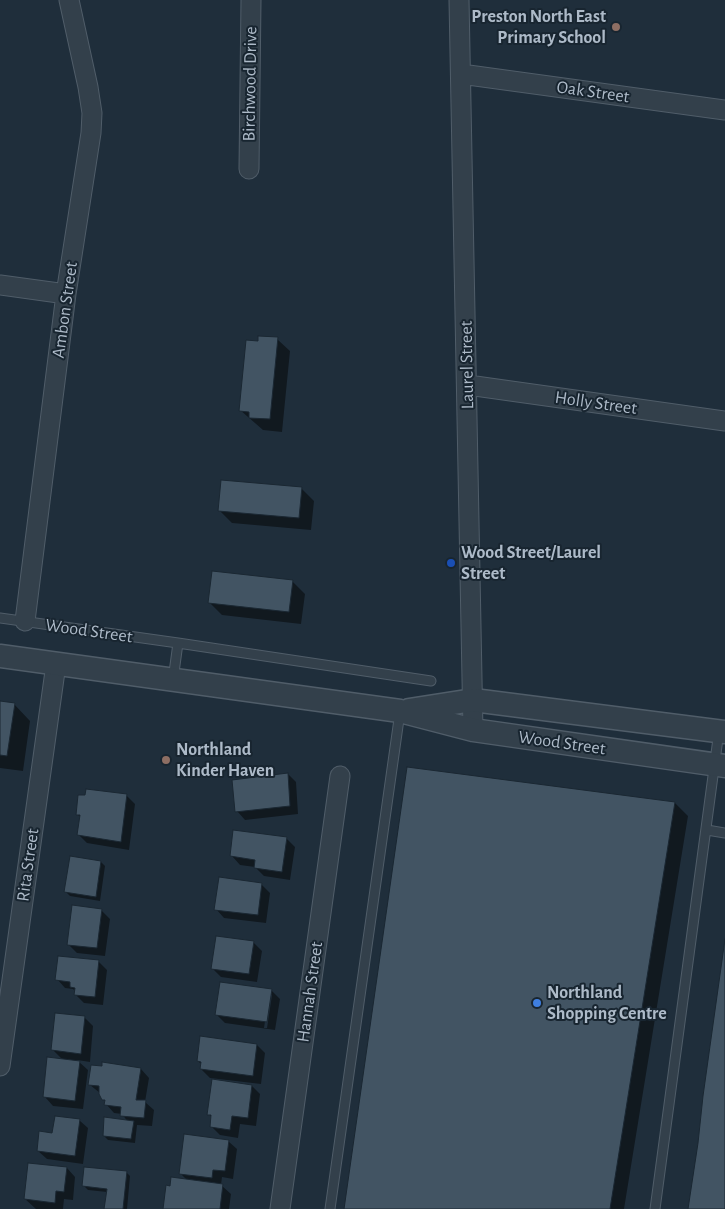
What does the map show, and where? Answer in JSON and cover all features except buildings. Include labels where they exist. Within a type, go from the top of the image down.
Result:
[{"type":"street","name":"Ambon Street","points":[[25,621],[66,294],[91,133],[92,113],[88,87],[69,0]]},
{"type":"street","name":"Birchwood Drive","points":[[249,169],[251,0]]},
{"type":"street","name":"Laurel Street","points":[[459,0],[474,730]]},
{"type":"street","name":"Oak Street","points":[[461,74],[725,110]]},
{"type":"street","points":[[0,285],[66,294]]},
{"type":"street","name":"Holly Street","points":[[468,385],[725,421]]},
{"type":"street","name":"Wood Street","points":[[0,656],[400,712],[474,730],[720,765]]},
{"type":"street","name":"Rita Street","points":[[0,1066],[56,664]]},
{"type":"street","name":"Wood Street","points":[[400,712],[473,700],[722,731]]},
{"type":"street","name":"Hannah Street","points":[[280,1209],[340,776]]},
{"type":"lane","name":"Wood Street","points":[[0,618],[431,681]]},
{"type":"lane","points":[[173,680],[178,644]]},
{"type":"lane","points":[[330,1209],[400,712]]},
{"type":"lane","points":[[655,1209],[707,830],[720,765],[722,731]]},
{"type":"lane","points":[[707,830],[725,833]]},
{"type":"place","name":"Preston North East Primary School","points":[[616,27]]},
{"type":"place","name":"Wood Street/Laurel Street","points":[[451,563]]},
{"type":"place","name":"Northland Kinder Haven","points":[[166,760]]},
{"type":"place","name":"Northland Shopping Centre","points":[[537,1003]]}]
